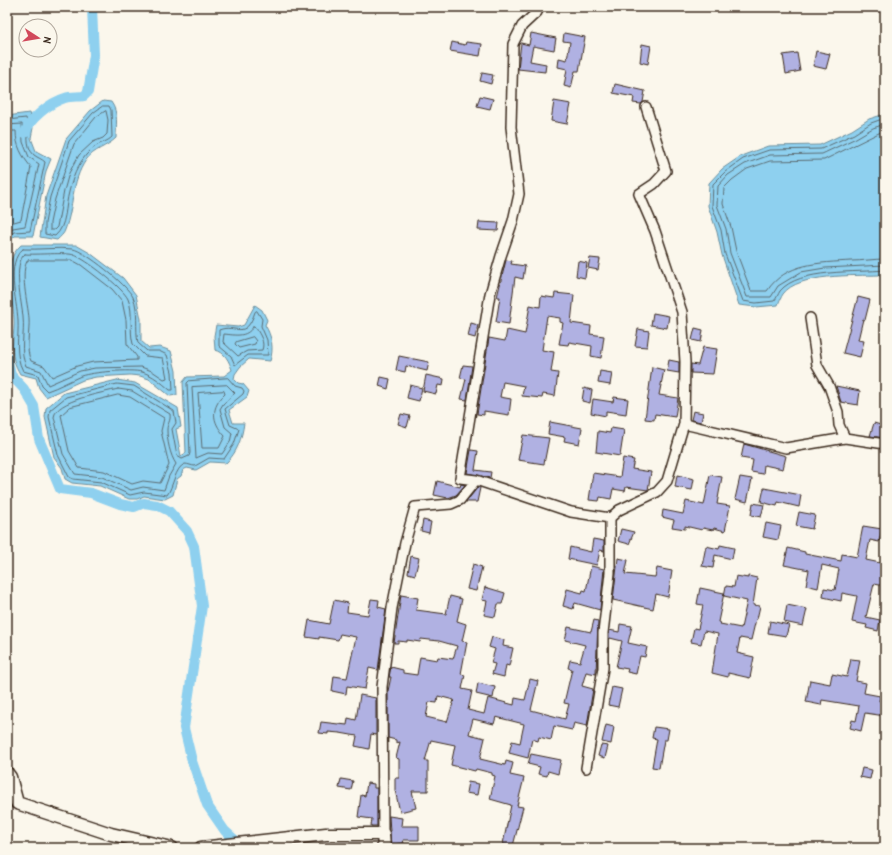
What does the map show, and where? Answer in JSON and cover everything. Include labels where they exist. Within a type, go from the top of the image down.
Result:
[{"type":"street","points":[[539,7],[537,12],[522,26],[513,44],[511,126],[519,194],[513,221],[490,294],[460,478],[476,480],[571,512],[610,518]]},
{"type":"street","points":[[586,768],[603,668],[604,634],[610,573],[610,518],[619,510],[657,492],[667,481],[684,424],[682,312],[655,231],[638,194],[654,184],[666,171],[646,107]]},
{"type":"street","points":[[810,318],[817,364],[829,386],[838,412],[839,425],[846,438]]},
{"type":"street","points":[[684,424],[786,448],[846,438],[885,444]]},
{"type":"street","points":[[384,848],[382,688],[392,608],[405,543],[415,507],[451,504],[460,500],[476,480]]},
{"type":"street","points":[[7,773],[10,777],[17,804],[111,834],[172,848]]},
{"type":"street","points":[[201,848],[326,834],[383,834]]},
{"type":"water","points":[[103,101],[111,102],[114,106],[116,138],[89,156],[81,168],[75,186],[68,221],[63,234],[57,240],[40,237],[46,196],[66,139],[90,111]]},
{"type":"water","points":[[29,113],[33,128],[31,138],[36,151],[51,159],[46,171],[33,236],[15,236],[7,242],[7,116]]},
{"type":"water","points":[[885,114],[885,273],[879,275],[842,276],[814,279],[801,282],[790,287],[783,294],[778,305],[756,307],[739,305],[722,255],[717,232],[708,206],[709,183],[722,169],[741,156],[768,146],[820,145],[852,130],[869,119]]},
{"type":"water","points":[[21,245],[76,245],[90,253],[123,278],[136,295],[141,319],[141,341],[149,348],[160,347],[171,351],[176,371],[177,395],[170,396],[149,379],[130,375],[96,377],[83,380],[46,397],[39,388],[36,378],[20,374],[15,364],[13,355],[14,319],[9,270],[11,261]]},
{"type":"water","points":[[255,305],[262,310],[267,320],[265,325],[272,343],[272,352],[270,361],[249,359],[235,374],[234,379],[238,383],[243,384],[249,391],[247,397],[229,410],[233,423],[244,423],[238,445],[233,455],[226,463],[210,462],[196,470],[187,468],[183,470],[181,476],[177,479],[173,495],[165,499],[144,496],[137,499],[129,499],[100,486],[72,483],[65,479],[62,468],[54,457],[45,417],[46,408],[64,393],[117,380],[135,383],[178,408],[181,427],[176,429],[181,456],[186,453],[183,382],[187,377],[224,376],[232,370],[224,355],[215,350],[214,336],[216,325],[238,327],[244,325]]},
{"type":"building","points":[[531,33],[556,38],[554,50],[533,46],[530,61],[546,64],[545,72],[518,69],[521,43],[529,45]]},
{"type":"building","points":[[564,33],[585,37],[579,71],[575,71],[571,88],[564,86],[567,69],[558,67],[559,58],[567,60],[570,42],[563,41]]},
{"type":"building","points":[[452,42],[465,45],[466,42],[482,44],[480,56],[450,51]]},
{"type":"building","points":[[642,44],[651,46],[648,64],[640,62]]},
{"type":"building","points":[[816,51],[830,54],[826,69],[813,66]]},
{"type":"building","points":[[797,53],[800,71],[786,74],[783,55]]},
{"type":"building","points":[[482,73],[493,75],[491,84],[480,81]]},
{"type":"building","points":[[615,84],[645,91],[643,102],[641,104],[633,103],[634,97],[613,93]]},
{"type":"building","points":[[480,96],[493,99],[490,109],[477,106]]},
{"type":"building","points":[[554,101],[571,104],[567,124],[551,121]]},
{"type":"building","points":[[479,222],[499,223],[498,231],[478,230]]},
{"type":"building","points":[[590,258],[600,259],[598,270],[588,268]]},
{"type":"building","points":[[506,260],[512,261],[511,264],[525,266],[523,279],[515,277],[509,324],[496,322],[500,297],[497,297]]},
{"type":"building","points":[[578,261],[587,263],[585,278],[576,276]]},
{"type":"building","points":[[555,293],[574,295],[571,323],[591,326],[590,334],[604,336],[601,358],[591,356],[592,346],[569,342],[568,345],[559,344],[563,323],[560,322],[560,318],[547,316],[542,350],[554,352],[551,372],[558,373],[555,396],[543,394],[542,398],[522,396],[524,386],[503,382],[500,397],[511,399],[509,415],[484,411],[484,415],[477,414],[489,338],[505,341],[507,330],[525,334],[530,305],[540,307],[541,296],[554,298]]},
{"type":"building","points":[[858,297],[870,300],[865,320],[863,319],[858,340],[864,341],[860,357],[843,353]]},
{"type":"building","points":[[653,313],[669,316],[667,328],[651,325]]},
{"type":"building","points":[[471,323],[478,325],[475,338],[468,336]]},
{"type":"building","points":[[695,328],[703,330],[701,342],[692,340]]},
{"type":"building","points":[[638,329],[649,331],[647,347],[635,346]]},
{"type":"building","points":[[703,347],[717,349],[713,374],[691,373],[691,364],[698,365]]},
{"type":"building","points":[[399,356],[429,362],[427,371],[406,366],[405,372],[396,370]]},
{"type":"building","points":[[669,360],[679,362],[679,373],[667,371]]},
{"type":"building","points":[[463,365],[472,366],[467,400],[461,399],[466,379],[460,378]]},
{"type":"building","points":[[652,367],[664,370],[659,395],[678,398],[675,417],[655,414],[654,420],[645,419]]},
{"type":"building","points":[[600,371],[612,373],[610,385],[598,383]]},
{"type":"building","points":[[426,375],[444,379],[443,386],[438,385],[436,394],[423,391]]},
{"type":"building","points":[[381,377],[390,379],[388,389],[379,386]]},
{"type":"building","points":[[410,385],[422,388],[419,401],[407,398]]},
{"type":"building","points":[[836,386],[860,391],[858,405],[841,402]]},
{"type":"building","points":[[584,388],[592,390],[590,403],[582,401]]},
{"type":"building","points":[[614,397],[628,399],[626,414],[606,411],[606,416],[591,413],[593,399],[613,402]]},
{"type":"building","points":[[693,411],[703,413],[701,422],[691,420]]},
{"type":"building","points":[[401,414],[410,416],[407,427],[398,424]]},
{"type":"building","points":[[550,422],[582,428],[579,444],[564,441],[565,437],[548,434]]},
{"type":"building","points":[[874,423],[884,426],[882,434],[885,434],[885,438],[870,436]]},
{"type":"building","points":[[611,428],[624,430],[620,456],[596,452],[598,431],[610,433]]},
{"type":"building","points":[[523,435],[549,438],[544,464],[518,460]]},
{"type":"building","points":[[744,444],[786,456],[783,469],[764,465],[763,474],[751,472],[753,460],[741,458]]},
{"type":"building","points":[[471,450],[478,451],[475,470],[491,472],[490,478],[467,473]]},
{"type":"building","points":[[623,458],[634,460],[632,469],[651,472],[648,490],[626,487],[625,491],[613,489],[611,499],[600,497],[599,501],[589,500],[593,473],[620,477]]},
{"type":"building","points":[[677,475],[694,479],[692,490],[675,487]]},
{"type":"building","points":[[710,475],[722,477],[717,504],[730,506],[725,531],[714,528],[713,530],[703,528],[702,530],[685,526],[685,529],[672,527],[674,520],[662,517],[663,510],[683,514],[686,501],[704,505]]},
{"type":"building","points":[[740,477],[752,479],[747,502],[735,499]]},
{"type":"building","points":[[437,481],[460,487],[461,484],[465,485],[456,495],[448,498],[434,495]]},
{"type":"building","points":[[478,487],[480,488],[477,502],[466,502]]},
{"type":"building","points":[[764,488],[801,495],[799,507],[778,502],[777,506],[761,502]]},
{"type":"building","points":[[753,503],[764,505],[761,517],[751,515]]},
{"type":"building","points":[[799,512],[815,515],[812,529],[796,526]]},
{"type":"building","points":[[423,520],[431,522],[429,533],[421,531]]},
{"type":"building","points":[[766,523],[781,526],[778,540],[763,537]]},
{"type":"building","points":[[863,526],[882,529],[879,542],[870,540],[866,560],[885,564],[885,586],[874,584],[866,617],[880,620],[878,631],[866,628],[867,625],[852,622],[857,596],[842,593],[841,601],[823,597],[824,588],[835,590],[839,569],[822,565],[818,588],[806,585],[809,570],[784,565],[788,548],[805,552],[805,554],[841,561],[842,554],[857,557]]},
{"type":"building","points":[[621,529],[634,532],[629,544],[618,541]]},
{"type":"building","points":[[593,539],[604,541],[604,551],[600,550],[597,565],[568,559],[570,547],[591,552]]},
{"type":"building","points":[[720,545],[734,548],[732,559],[715,555],[713,568],[702,566],[706,546],[719,549]]},
{"type":"building","points":[[411,556],[419,558],[415,575],[408,573]]},
{"type":"building","points":[[618,558],[628,560],[625,574],[655,577],[657,568],[672,571],[668,597],[656,594],[653,609],[613,600]]},
{"type":"building","points":[[473,564],[482,567],[476,591],[467,589]]},
{"type":"building","points":[[591,566],[604,569],[600,610],[575,603],[573,609],[563,606],[567,589],[582,593],[583,590],[586,591]]},
{"type":"building","points":[[736,576],[757,578],[753,605],[760,606],[757,619],[751,640],[740,638],[737,653],[754,657],[750,678],[728,673],[728,677],[712,673],[718,634],[704,631],[701,644],[691,642],[694,628],[698,629],[703,605],[697,604],[700,588],[724,593],[718,622],[721,623],[720,624],[741,628],[747,601],[724,596],[726,586],[734,587]]},
{"type":"building","points":[[485,587],[505,593],[502,604],[498,604],[495,617],[484,615],[487,601],[482,600]]},
{"type":"building","points":[[401,595],[418,598],[416,610],[446,614],[450,596],[462,599],[457,621],[466,624],[462,641],[467,642],[461,674],[465,675],[462,689],[472,691],[468,710],[484,714],[488,698],[514,705],[515,698],[525,700],[530,679],[538,681],[531,710],[565,719],[569,704],[564,703],[572,669],[568,668],[570,660],[580,662],[585,645],[565,640],[568,627],[591,632],[594,620],[598,621],[596,674],[586,672],[582,686],[593,689],[587,726],[574,723],[572,730],[554,726],[551,740],[539,737],[538,741],[532,739],[528,758],[509,753],[512,741],[520,743],[524,724],[496,717],[494,724],[473,719],[469,734],[485,738],[480,759],[505,765],[506,761],[513,763],[510,775],[524,778],[517,806],[523,807],[513,846],[503,844],[511,805],[490,799],[495,776],[492,775],[492,773],[476,769],[475,771],[451,765],[455,745],[431,740],[425,761],[428,761],[428,791],[412,791],[416,808],[400,812],[395,790],[395,778],[399,778],[399,759],[396,758],[400,742],[396,743],[396,740],[388,738],[388,691],[391,677],[389,677],[391,667],[403,670],[403,673],[417,675],[420,657],[437,660],[438,657],[453,659],[457,646],[439,641],[421,639],[420,642],[407,640],[407,642],[398,641],[398,643],[394,643]],"holes":[[[438,696],[454,700],[447,722],[426,717],[429,702],[437,703]]]},
{"type":"building","points":[[371,599],[379,600],[378,607],[386,609],[378,670],[369,668],[365,689],[347,686],[346,694],[332,691],[334,676],[347,678],[356,637],[340,634],[338,640],[319,637],[319,639],[306,637],[309,620],[329,624],[334,600],[348,603],[347,612],[368,615]]},
{"type":"building","points":[[787,605],[807,609],[803,626],[784,622]]},
{"type":"building","points":[[770,621],[789,625],[786,636],[768,633]]},
{"type":"building","points":[[620,624],[632,626],[628,643],[647,647],[645,657],[640,656],[636,674],[627,672],[628,669],[616,667],[622,641],[610,638],[609,641],[609,630],[619,632]]},
{"type":"building","points":[[492,637],[504,640],[503,646],[513,648],[509,666],[506,665],[504,677],[492,674],[495,664],[491,663],[495,649],[489,647]]},
{"type":"building","points":[[851,659],[860,660],[856,681],[866,683],[864,693],[880,696],[879,701],[885,702],[885,716],[865,713],[861,731],[850,728],[852,720],[856,721],[859,706],[822,700],[821,705],[806,702],[810,680],[830,684],[832,674],[847,677]]},
{"type":"building","points":[[478,683],[495,687],[493,698],[476,694]]},
{"type":"building","points":[[612,687],[622,689],[618,707],[608,705]]},
{"type":"building","points":[[360,695],[376,698],[376,735],[371,734],[369,749],[355,746],[357,736],[328,732],[328,734],[319,733],[321,722],[347,725],[348,718],[356,720]]},
{"type":"building","points":[[606,725],[614,727],[611,744],[602,742]]},
{"type":"building","points":[[654,727],[669,729],[667,740],[664,740],[659,768],[652,767],[657,739],[652,738]]},
{"type":"building","points":[[601,745],[608,746],[605,758],[598,756]]},
{"type":"building","points":[[531,754],[561,760],[558,774],[548,771],[547,776],[538,774],[540,767],[528,764]]},
{"type":"building","points":[[862,768],[872,770],[870,779],[860,777]]},
{"type":"building","points":[[341,779],[353,781],[351,790],[339,788]]},
{"type":"building","points":[[468,782],[479,784],[477,795],[466,793]]},
{"type":"building","points":[[367,783],[374,784],[374,788],[377,788],[377,826],[371,826],[372,819],[358,817],[361,795],[365,796]]},
{"type":"building","points":[[389,816],[402,818],[401,826],[419,826],[419,840],[403,840],[404,843],[397,844],[398,848],[391,848]]},
{"type":"waterway","points":[[25,133],[31,122],[53,103],[65,98],[84,96],[88,92],[94,55],[92,7]]},
{"type":"waterway","points":[[7,357],[11,375],[24,389],[34,406],[39,439],[60,489],[91,493],[120,504],[134,507],[144,503],[157,505],[169,511],[187,531],[194,546],[202,606],[184,728],[192,761],[207,805],[225,831],[243,847]]}]
